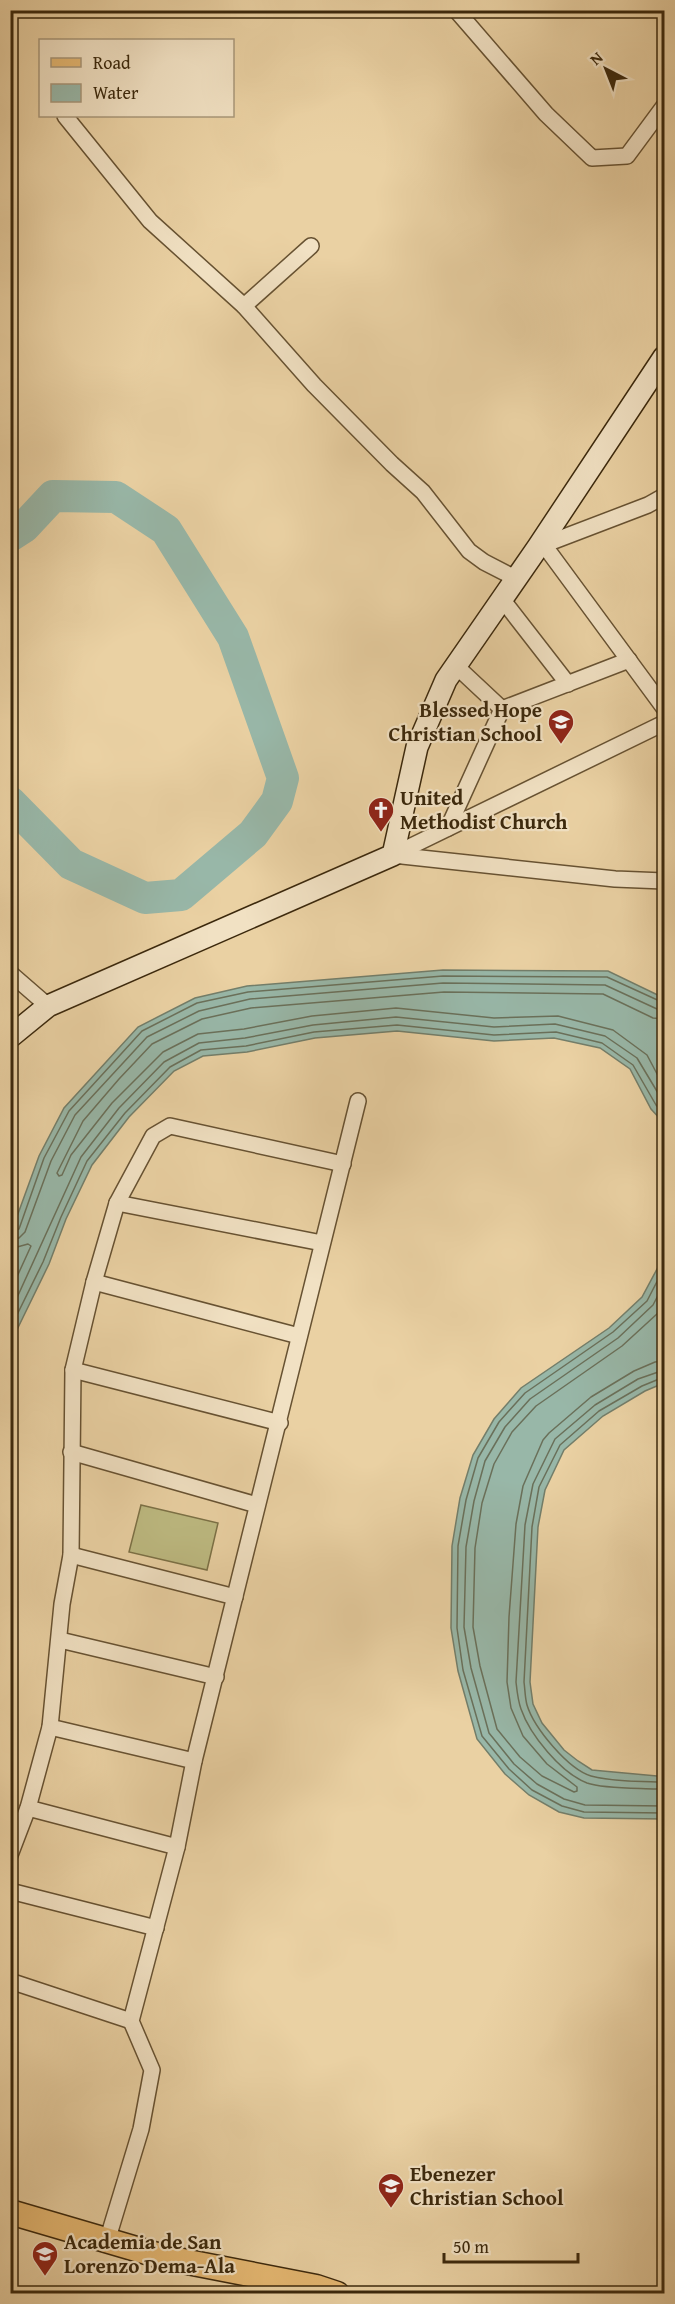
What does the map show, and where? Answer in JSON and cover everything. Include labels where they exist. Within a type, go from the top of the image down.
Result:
[{"type":"main road","points":[[10,2212],[167,2258],[316,2287],[337,2294]]},
{"type":"street","points":[[456,10],[546,114],[592,158],[627,156],[664,106]]},
{"type":"street","points":[[66,117],[150,221],[244,306],[314,385],[423,492],[469,550],[484,562],[517,579]]},
{"type":"street","points":[[244,306],[310,246]]},
{"type":"street","points":[[393,855],[417,747],[446,680],[541,546],[664,357]]},
{"type":"street","points":[[541,546],[648,505],[664,496]]},
{"type":"street","points":[[541,546],[664,708]]},
{"type":"street","points":[[502,599],[568,684]]},
{"type":"street","points":[[448,828],[502,709],[629,660]]},
{"type":"street","points":[[456,666],[502,709]]},
{"type":"street","points":[[10,1037],[48,1006],[393,855],[664,723]]},
{"type":"street","points":[[393,855],[615,879],[664,881]]},
{"type":"street","points":[[10,972],[48,1006]]},
{"type":"street","points":[[107,2241],[141,2129],[152,2070],[131,2021],[177,1847],[194,1761],[257,1505],[280,1423],[299,1336],[358,1101]]},
{"type":"street","points":[[10,1855],[28,1808],[50,1727],[62,1604],[71,1555],[73,1370],[94,1282],[117,1203],[153,1136],[170,1126],[343,1164]]},
{"type":"street","points":[[117,1203],[322,1243]]},
{"type":"street","points":[[94,1282],[299,1336]]},
{"type":"street","points":[[73,1370],[280,1423]]},
{"type":"street","points":[[71,1452],[257,1505]]},
{"type":"street","points":[[71,1555],[235,1598]]},
{"type":"street","points":[[60,1640],[216,1677]]},
{"type":"street","points":[[50,1727],[194,1761]]},
{"type":"street","points":[[28,1808],[177,1847]]},
{"type":"street","points":[[10,1891],[156,1928]]},
{"type":"street","points":[[10,1981],[131,2021]]},
{"type":"shaded area","points":[[141,1505],[218,1523],[207,1570],[129,1552]]},
{"type":"water","points":[[443,970],[608,971],[664,998],[664,1123],[651,1109],[630,1069],[600,1048],[554,1038],[494,1041],[397,1031],[315,1038],[247,1052],[203,1056],[174,1071],[129,1117],[92,1165],[66,1219],[49,1264],[11,1342],[11,1233],[39,1156],[64,1108],[138,1027],[195,998],[247,986]]},
{"type":"water","points":[[664,1256],[664,1383],[645,1391],[603,1416],[564,1450],[545,1490],[538,1527],[530,1682],[533,1704],[542,1723],[564,1750],[592,1770],[657,1776],[664,1771],[664,1819],[584,1818],[559,1812],[529,1795],[505,1774],[477,1739],[458,1671],[451,1628],[452,1546],[460,1498],[473,1455],[494,1419],[521,1388],[609,1328],[642,1297]]},
{"type":"waterway","points":[[10,536],[24,527],[53,496],[116,497],[166,530],[233,637],[283,778],[277,801],[253,834],[181,895],[145,898],[71,864],[10,802]]},
{"type":"place","name":"Blessed Hope Christian School","points":[[561,745]]},
{"type":"place","name":"United Methodist Church","points":[[381,833]]},
{"type":"place","name":"Ebenezer Christian School","points":[[391,2209]]},
{"type":"place","name":"Academia de San Lorenzo Dema-Ala","points":[[45,2277]]}]
